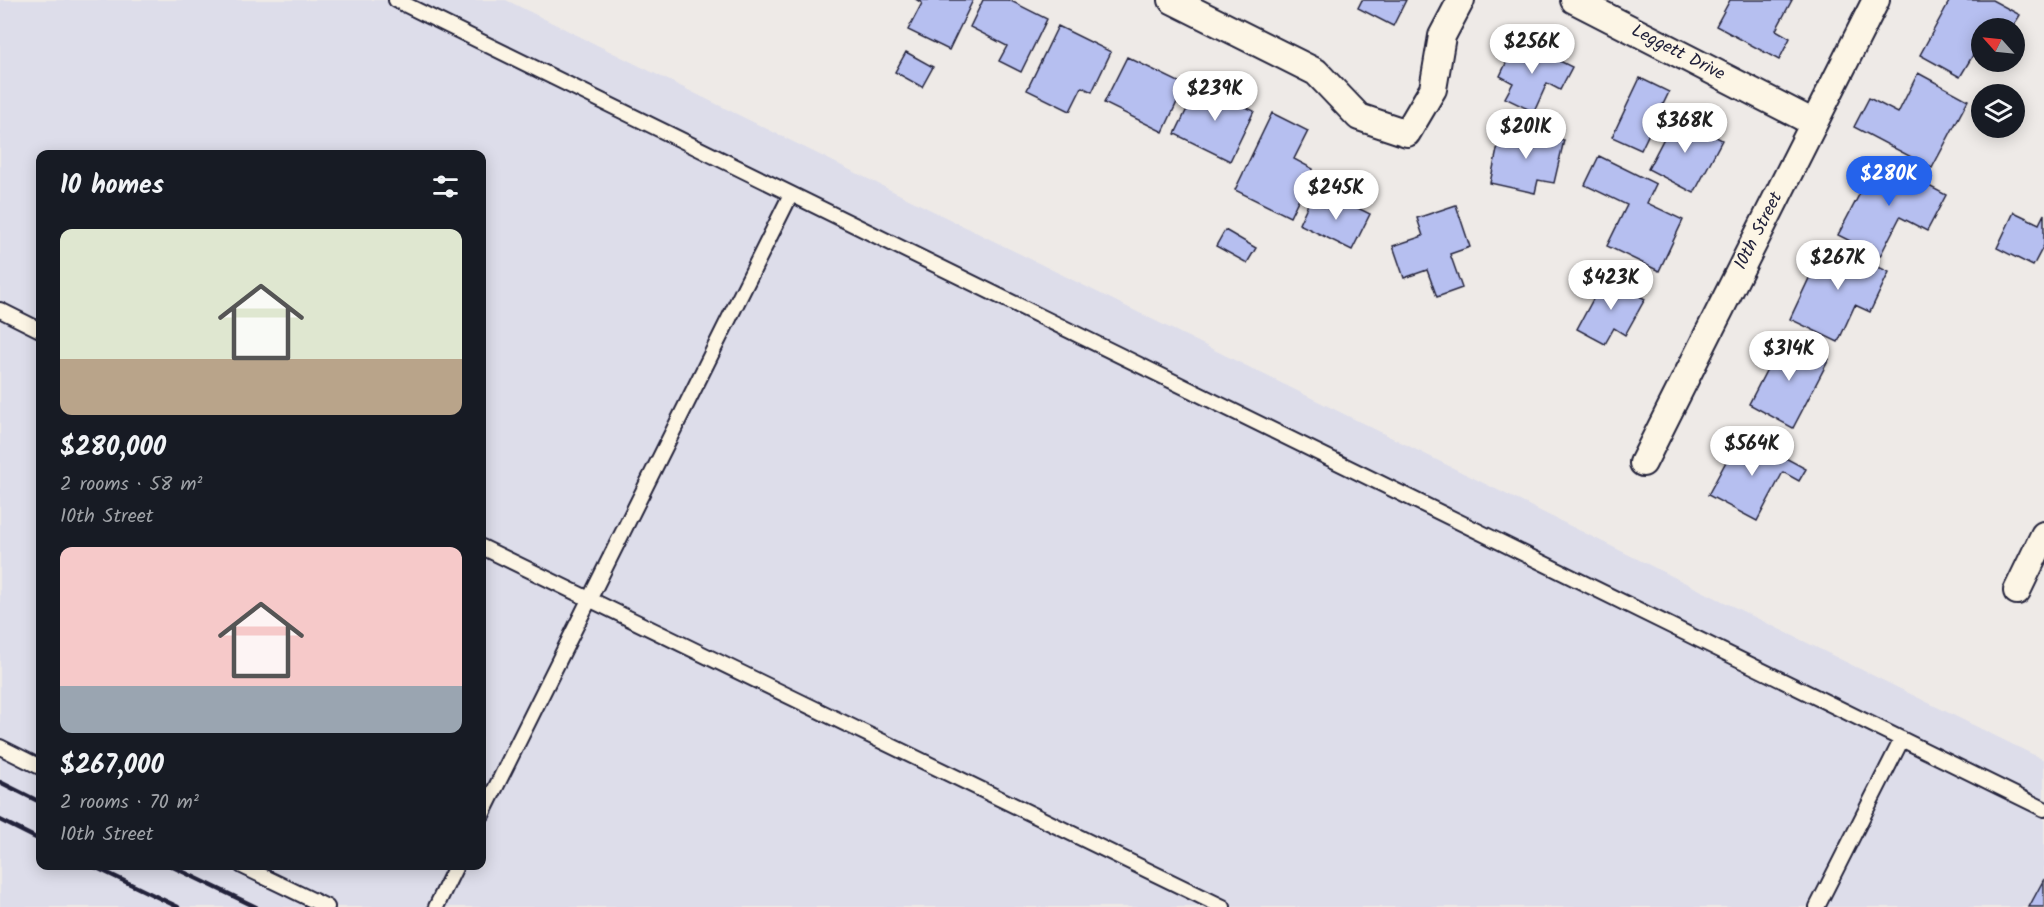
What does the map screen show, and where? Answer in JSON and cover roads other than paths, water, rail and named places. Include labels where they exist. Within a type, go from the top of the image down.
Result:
[{"type":"street","points":[[1172,0],[1316,72],[1359,117],[1407,133],[1433,89],[1442,36],[1461,0]]},
{"type":"street","name":"Leggett Drive","points":[[1574,0],[1814,123]]},
{"type":"street","name":"10th Street","points":[[1643,463],[1876,0]]},
{"type":"street","points":[[2017,591],[2044,535]]},
{"type":"lane","points":[[396,0],[2044,809]]},
{"type":"lane","points":[[486,807],[791,194]]},
{"type":"lane","points":[[0,310],[36,328]]},
{"type":"lane","points":[[486,549],[1223,907]]},
{"type":"lane","points":[[1817,907],[1902,739]]},
{"type":"lane","points":[[0,747],[36,765]]},
{"type":"lane","points":[[250,870],[327,907]]},
{"type":"lane","points":[[436,907],[454,870]]},
{"type":"railway","points":[[0,782],[36,800]]},
{"type":"railway","points":[[0,820],[36,838]]},
{"type":"railway","points":[[101,870],[178,907]]},
{"type":"railway","points":[[179,870],[256,907]]}]
